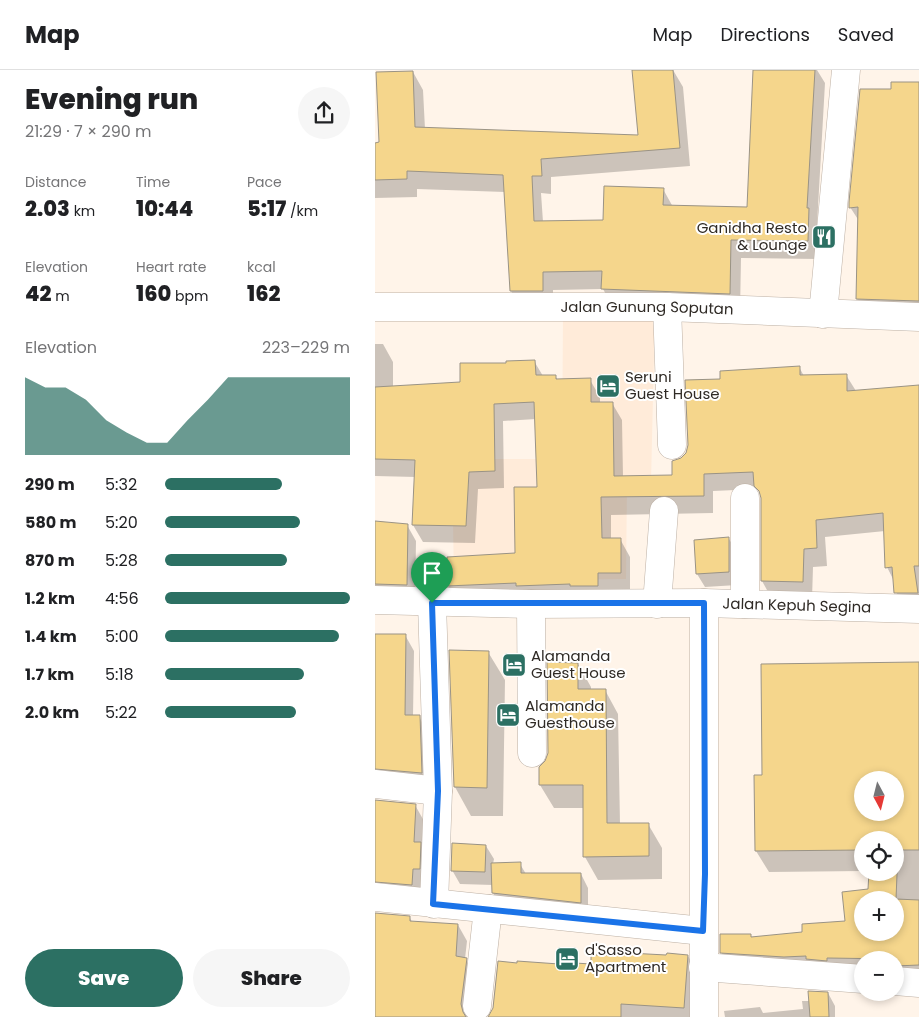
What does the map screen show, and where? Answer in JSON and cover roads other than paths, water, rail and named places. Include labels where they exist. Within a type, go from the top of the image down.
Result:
[{"type":"street","points":[[823,314],[846,70]]},
{"type":"street","name":"Jalan Gunung Soputan","points":[[375,307],[667,307],[919,317]]},
{"type":"street","points":[[667,307],[671,446]]},
{"type":"street","points":[[745,498],[745,604]]},
{"type":"street","points":[[657,604],[664,511]]},
{"type":"street","name":"Jalan Kepuh Segina","points":[[375,600],[432,603],[531,604],[704,603],[919,609]]},
{"type":"street","points":[[432,603],[438,791],[433,904]]},
{"type":"street","points":[[704,603],[704,1017]]},
{"type":"street","points":[[531,604],[532,753]]},
{"type":"street","points":[[375,784],[438,791]]},
{"type":"street","points":[[375,897],[703,931]]},
{"type":"street","points":[[477,1006],[488,909]]},
{"type":"street","points":[[703,967],[854,978]]},
{"type":"street","points":[[904,982],[919,983]]},
{"type":"place","name":"Ganidha Resto & Lounge","points":[[824,237]]},
{"type":"place","name":"Seruni Guest House","points":[[608,386]]},
{"type":"place","name":"Alamanda Guest House","points":[[514,665]]},
{"type":"place","name":"Alamanda Guesthouse","points":[[508,715]]},
{"type":"place","name":"d'Sasso Apartment","points":[[567,959]]}]
